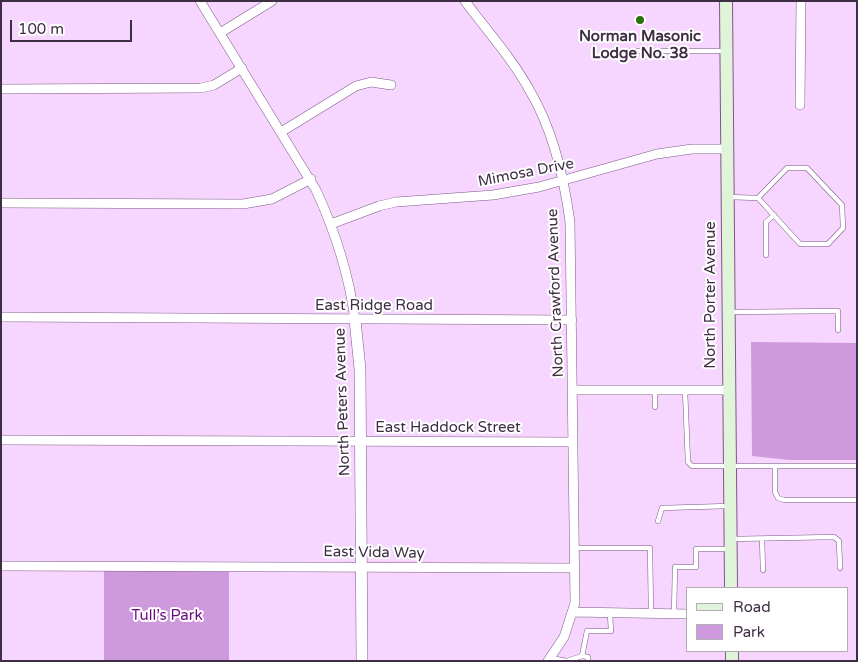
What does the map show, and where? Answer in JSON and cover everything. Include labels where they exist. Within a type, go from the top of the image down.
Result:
[{"type":"main road","name":"North Porter Avenue","points":[[726,1],[731,587]]},
{"type":"street","name":"North Peters Avenue","points":[[200,1],[310,179],[331,224],[343,262],[355,320],[360,369],[362,661]]},
{"type":"street","points":[[220,33],[272,1]]},
{"type":"street","name":"North Crawford Avenue","points":[[465,1],[510,60],[530,90],[546,124],[563,180],[571,229],[575,548],[573,612],[564,637],[549,659]]},
{"type":"street","points":[[800,105],[801,1]]},
{"type":"street","points":[[1,90],[196,89],[214,85],[242,68]]},
{"type":"street","points":[[282,132],[356,86],[372,82],[391,85]]},
{"type":"street","name":"Mimosa Drive","points":[[331,224],[396,202],[493,195],[563,180],[669,152],[692,148],[727,149]]},
{"type":"street","points":[[1,203],[252,203],[272,199],[310,179]]},
{"type":"street","name":"East Ridge Road","points":[[1,318],[572,320]]},
{"type":"street","points":[[573,390],[728,390]]},
{"type":"street","name":"East Haddock Street","points":[[1,440],[573,442]]},
{"type":"street","name":"East Vida Way","points":[[1,566],[575,568]]},
{"type":"street","points":[[573,612],[686,614]]},
{"type":"lane","points":[[613,51],[726,51]]},
{"type":"lane","points":[[727,197],[758,198],[800,244],[828,244],[842,228],[842,205],[807,168],[787,168],[758,198]]},
{"type":"lane","points":[[766,255],[766,222],[774,215]]},
{"type":"lane","points":[[728,312],[838,311],[838,330]]},
{"type":"lane","points":[[655,390],[655,407]]},
{"type":"lane","points":[[685,390],[688,462],[697,467],[857,466]]},
{"type":"lane","points":[[775,467],[778,498],[784,500],[857,500]]},
{"type":"lane","points":[[658,521],[662,508],[730,506]]},
{"type":"lane","points":[[674,614],[675,567],[696,566],[696,549],[762,539],[834,537],[839,541],[840,568]]},
{"type":"lane","points":[[762,539],[763,570]]},
{"type":"lane","points":[[575,548],[650,548],[651,614]]},
{"type":"lane","points":[[582,656],[587,632],[611,631],[610,614]]},
{"type":"lane","points":[[549,659],[567,660],[582,656],[588,657],[588,661]]},
{"type":"green space","points":[[751,342],[857,343],[857,460],[789,460],[752,456]]},
{"type":"green space","name":"Tull’s Park","points":[[104,571],[229,571],[229,661],[104,661]]},
{"type":"place","name":"Norman Masonic Lodge No. 38","points":[[640,20]]}]
